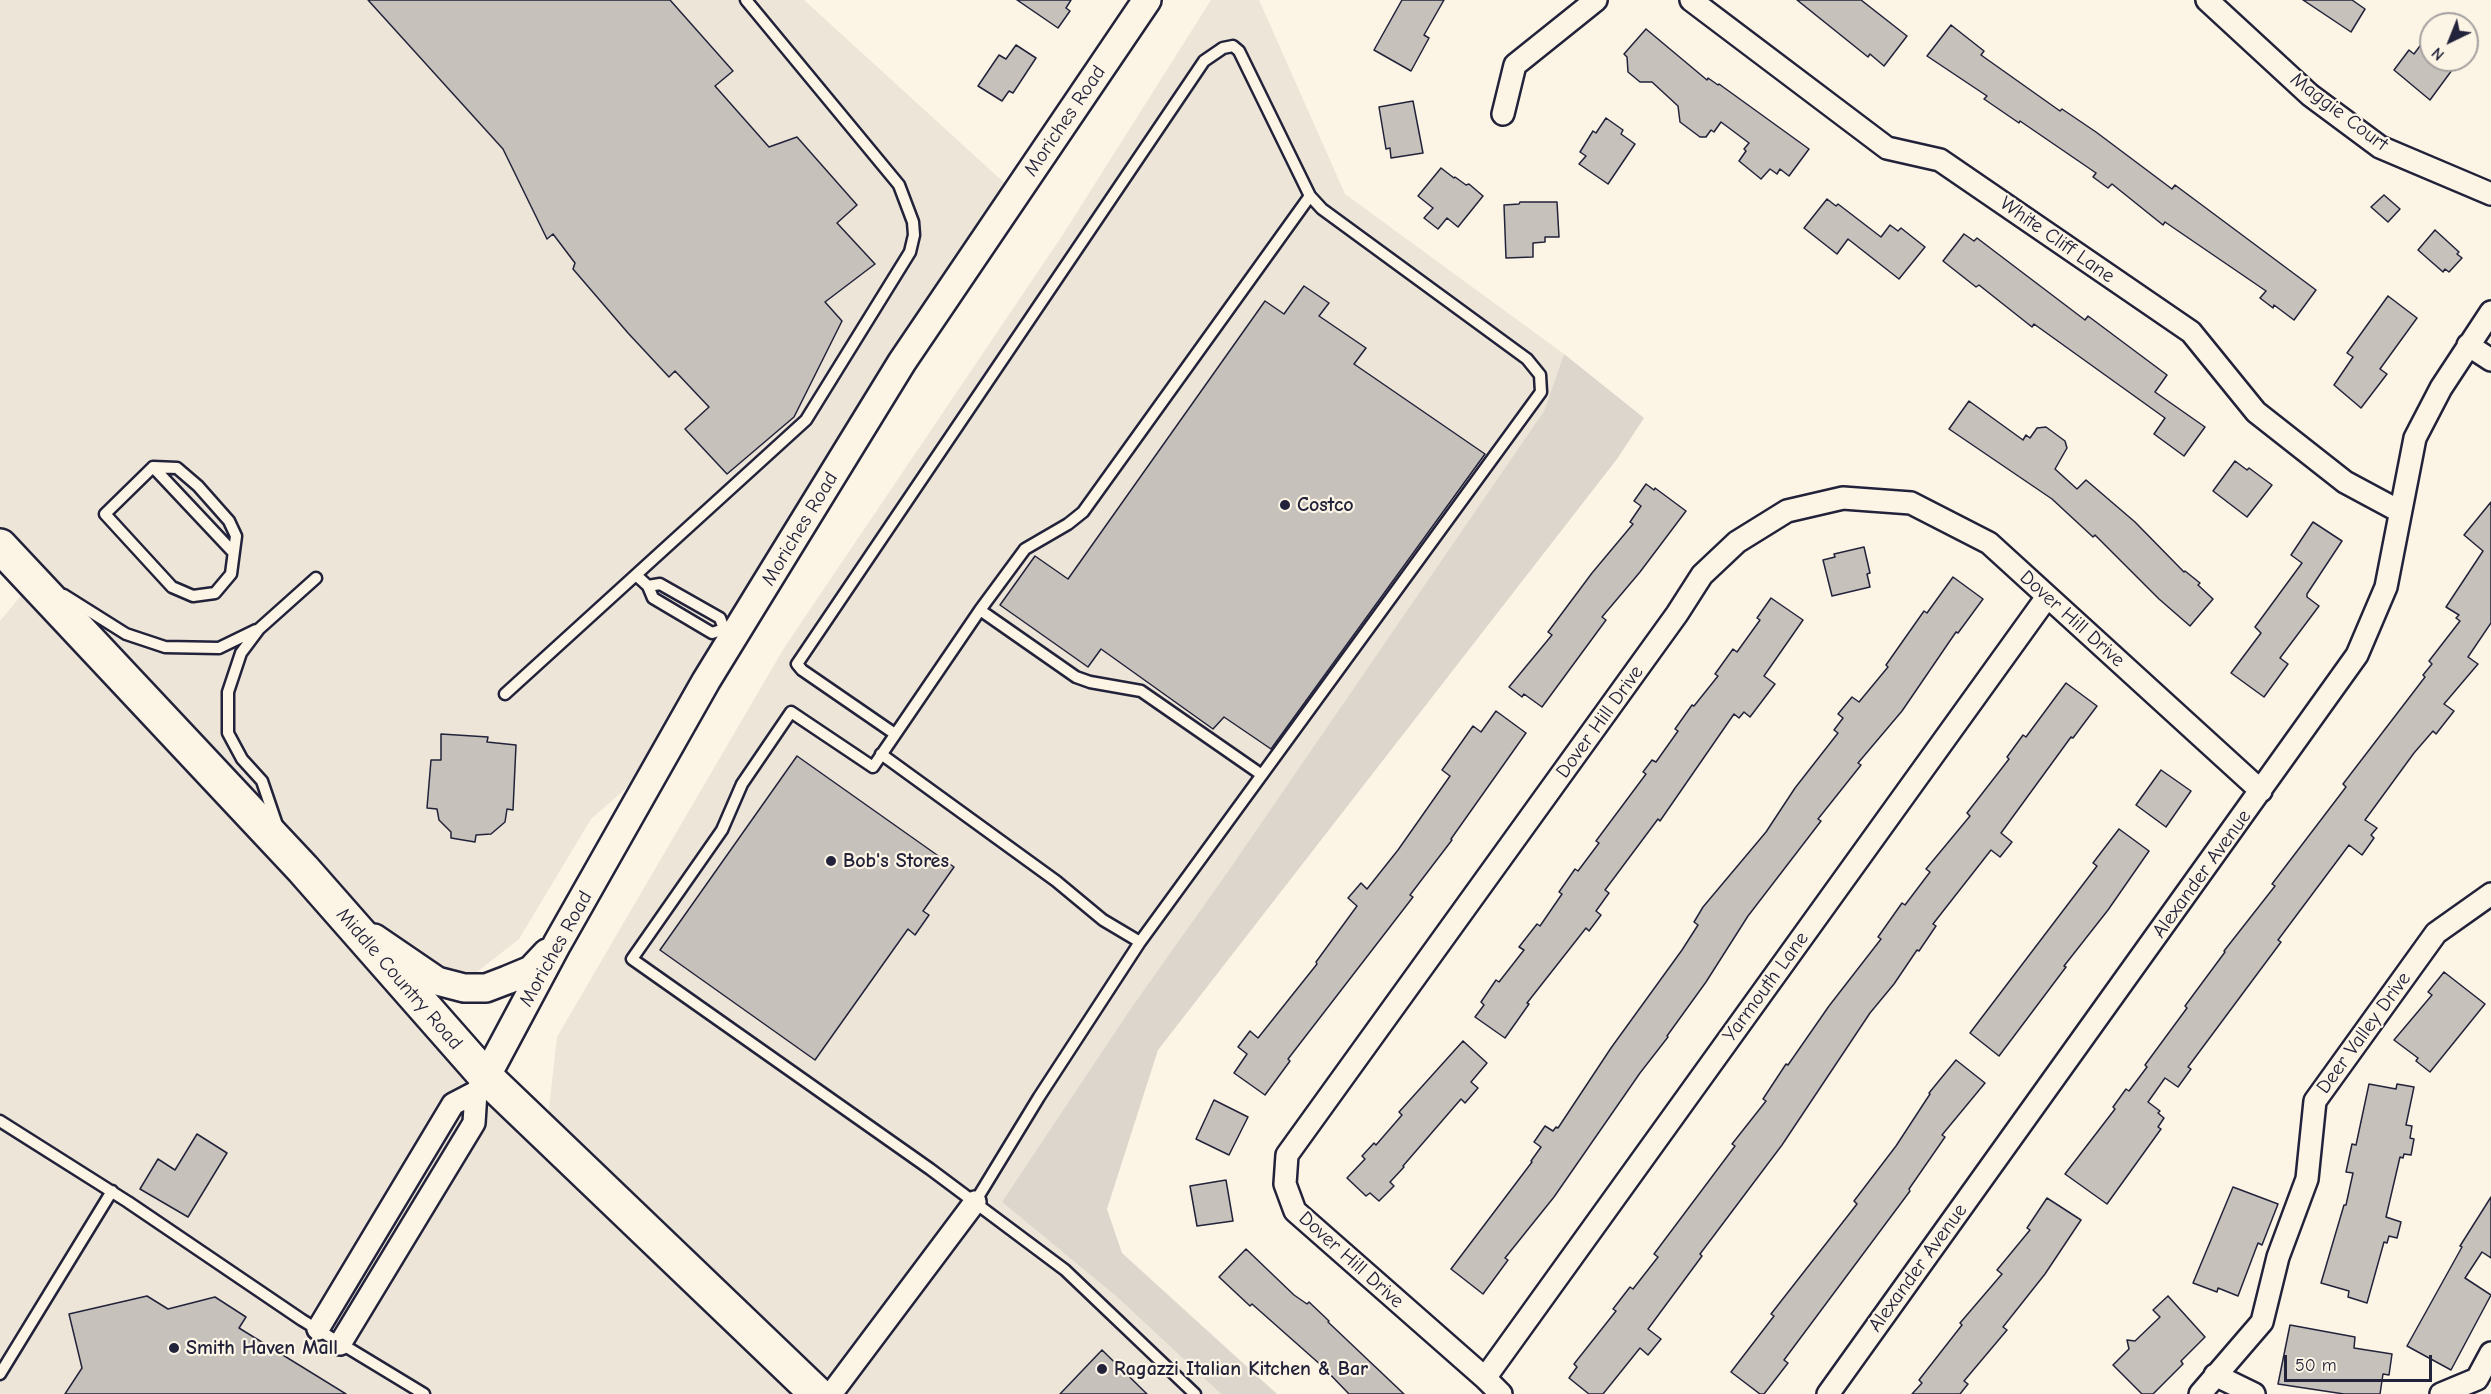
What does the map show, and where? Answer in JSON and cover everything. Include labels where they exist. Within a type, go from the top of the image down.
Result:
[{"type":"main road","name":"Middle Country Road","points":[[10,556],[345,918],[481,1084],[817,1394]]},
{"type":"street","name":"Moriches Road","points":[[481,1084],[700,691],[730,632],[902,362],[1147,0]]},
{"type":"street","points":[[1503,114],[1515,65],[1596,0]]},
{"type":"street","name":"White Cliff Lane","points":[[1691,0],[1887,148],[1940,160],[2191,332],[2256,412],[2345,482],[2399,511]]},
{"type":"street","name":"Maggie Court","points":[[2207,0],[2310,95],[2380,147],[2491,194]]},
{"type":"street","name":"Alexander Avenue","points":[[1828,1394],[2357,655],[2386,587],[2415,438],[2440,388],[2491,312]]},
{"type":"street","points":[[2468,345],[2491,360]]},
{"type":"street","name":"Dover Hill Drive","points":[[1501,1394],[1295,1211],[1285,1184],[1287,1155],[1663,634],[1702,575],[1737,542],[1786,511],[1843,498],[1911,503],[1989,543],[2261,791]]},
{"type":"street","name":"Yarmouth Lane","points":[[1485,1378],[2047,597]]},
{"type":"street","name":"Deer Valley Drive","points":[[2200,1394],[2262,1322],[2278,1257],[2307,1179],[2315,1101],[2436,933],[2491,894]]},
{"type":"street","points":[[345,918],[437,981],[464,988],[486,988],[531,970],[557,944]]},
{"type":"street","points":[[318,1329],[453,1104],[481,1084]]},
{"type":"street","points":[[340,1344],[474,1123],[481,1084]]},
{"type":"street","points":[[831,1394],[975,1202]]},
{"type":"street","points":[[2441,1394],[2477,1379],[2491,1353]]},
{"type":"street","points":[[2215,1375],[2254,1394]]},
{"type":"lane","points":[[505,693],[806,420],[910,252],[914,235],[913,222],[899,186],[746,0]]},
{"type":"lane","points":[[895,734],[802,670],[797,664],[1204,62],[1223,48],[1233,46],[1239,51],[1310,196],[1322,209],[1527,359],[1540,375],[1541,392],[1140,942],[1039,1097],[975,1202]]},
{"type":"lane","points":[[1195,1394],[1065,1270],[975,1202],[632,958],[722,830],[742,784],[791,711],[873,767],[980,610],[1025,549],[1068,524],[1083,512],[1310,196]]},
{"type":"lane","points":[[153,467],[196,509],[233,552]]},
{"type":"lane","points":[[153,467],[177,468],[198,486],[230,521],[236,536],[233,552],[231,574],[215,593],[193,596],[172,587],[105,514],[153,467]]},
{"type":"lane","points":[[10,556],[126,634],[165,646],[219,648],[259,629]]},
{"type":"lane","points":[[636,575],[648,586],[653,598],[712,633],[730,632]]},
{"type":"lane","points":[[285,851],[262,781],[242,759],[228,733],[228,692],[241,654],[259,629],[316,578]]},
{"type":"lane","points":[[648,586],[660,584],[720,618],[730,632]]},
{"type":"lane","points":[[980,610],[1076,677],[1089,682],[1141,691],[1262,775]]},
{"type":"lane","points":[[882,754],[1056,881],[1103,920],[1140,942]]},
{"type":"lane","points":[[0,1121],[111,1191],[340,1344],[424,1394]]},
{"type":"lane","points":[[0,1374],[111,1191]]},
{"type":"shaded area","points":[[0,0],[804,0],[1022,199],[657,761],[591,819],[519,939],[468,979],[413,994],[546,1135],[557,1037],[784,648],[1062,236],[1211,0],[1259,0],[1345,194],[1564,354],[1544,411],[1002,1202],[1117,1297],[1221,1394],[0,1394],[0,621],[33,581],[0,546]]},
{"type":"shaded area","points":[[1564,354],[1644,418],[1617,459],[1158,1050],[1107,1209],[1122,1253],[1277,1394],[1221,1394],[1117,1297],[1002,1202],[1132,1007],[1227,873],[1544,411]]},
{"type":"building","points":[[368,0],[670,0],[733,71],[715,86],[769,147],[797,137],[857,205],[837,223],[875,264],[825,302],[842,321],[794,417],[727,474],[685,429],[709,407],[675,371],[669,377],[573,269],[575,263],[553,234],[547,239],[503,149]]},
{"type":"building","points":[[1017,0],[1071,0],[1066,8],[1070,11],[1058,28]]},
{"type":"building","points":[[1402,0],[1444,0],[1424,35],[1429,38],[1411,71],[1374,50]]},
{"type":"building","points":[[1797,0],[1861,0],[1907,36],[1884,66],[1870,54],[1868,57]]},
{"type":"building","points":[[2303,0],[2352,0],[2365,9],[2351,32]]},
{"type":"building","points":[[1951,25],[1984,51],[1981,55],[2060,111],[2062,109],[2096,132],[2172,189],[2175,185],[2316,290],[2294,320],[2260,298],[2266,291],[2165,222],[2163,225],[2112,184],[2108,188],[2093,177],[2096,173],[1984,99],[1987,96],[1927,56]]},
{"type":"building","points":[[1646,29],[1707,80],[1708,78],[1719,84],[1809,149],[1789,176],[1780,169],[1777,174],[1770,169],[1761,179],[1739,161],[1749,143],[1721,122],[1714,132],[1711,130],[1706,137],[1700,137],[1680,122],[1678,106],[1652,82],[1640,82],[1628,72],[1627,57],[1624,54]]},
{"type":"building","points":[[1016,45],[1036,58],[1013,93],[1009,91],[1002,101],[978,86],[999,55],[1006,59]]},
{"type":"building","points":[[2419,47],[2419,72],[2451,72],[2430,100],[2394,70],[2409,50],[2414,54]]},
{"type":"building","points":[[1413,101],[1423,153],[1391,158],[1390,148],[1386,149],[1379,107]]},
{"type":"building","points":[[1606,118],[1623,130],[1621,134],[1635,144],[1608,184],[1579,164],[1586,156],[1580,152],[1593,131],[1596,133]]},
{"type":"building","points":[[1441,168],[1466,185],[1469,184],[1483,196],[1458,227],[1447,218],[1438,229],[1424,218],[1433,208],[1418,196]]},
{"type":"building","points":[[2384,195],[2400,209],[2388,222],[2371,207]]},
{"type":"building","points":[[1827,199],[1836,206],[1838,204],[1881,237],[1890,225],[1898,231],[1901,228],[1925,247],[1899,279],[1848,239],[1837,254],[1804,228]]},
{"type":"building","points":[[1520,202],[1557,202],[1559,237],[1545,237],[1545,242],[1533,243],[1533,257],[1506,258],[1504,205]]},
{"type":"building","points":[[2435,230],[2459,252],[2457,254],[2462,258],[2449,272],[2445,269],[2443,272],[2418,250]]},
{"type":"building","points":[[1964,234],[1974,241],[1977,238],[2085,320],[2088,316],[2167,375],[2155,392],[2205,427],[2184,456],[2154,434],[2165,418],[2034,324],[2032,327],[1979,285],[1976,287],[1943,261]]},
{"type":"building","name":"Costco","points":[[1304,286],[1329,303],[1319,316],[1366,348],[1354,364],[1485,454],[1271,749],[1224,717],[1213,729],[1101,649],[1088,667],[1000,605],[1035,556],[1068,579],[1265,301],[1284,314]]},
{"type":"building","points":[[2388,296],[2417,318],[2380,369],[2387,374],[2361,408],[2334,385],[2353,357],[2347,353]]},
{"type":"building","points":[[1969,401],[2023,440],[2026,435],[2030,438],[2037,428],[2046,427],[2065,441],[2067,448],[2055,469],[2077,489],[2086,480],[2135,522],[2184,572],[2200,583],[2198,585],[2213,599],[2190,626],[2159,599],[2095,535],[2093,537],[2052,499],[1949,429]]},
{"type":"building","points":[[2235,461],[2272,485],[2247,517],[2213,491]]},
{"type":"building","points":[[1646,484],[1686,511],[1640,572],[1602,617],[1606,620],[1542,707],[1524,694],[1522,697],[1509,687],[1552,635],[1548,632],[1592,573],[1633,524],[1630,522],[1641,506],[1634,501]]},
{"type":"building","points":[[2491,502],[2491,623],[2468,657],[2478,664],[2444,704],[2454,711],[2436,734],[2433,731],[2414,753],[2365,820],[2377,828],[2371,835],[2374,838],[2362,855],[2349,845],[2278,940],[2281,942],[2188,1067],[2191,1069],[2178,1087],[2165,1078],[2148,1102],[2160,1111],[2158,1113],[2164,1118],[2158,1127],[2161,1129],[2107,1204],[2065,1174],[2115,1109],[2113,1107],[2126,1089],[2129,1091],[2147,1067],[2145,1065],[2187,1008],[2185,1006],[2224,951],[2275,886],[2272,884],[2346,787],[2343,784],[2425,677],[2423,675],[2432,664],[2429,661],[2460,621],[2456,618],[2459,615],[2446,607],[2483,551],[2464,535]]},
{"type":"building","points":[[2313,522],[2342,541],[2307,594],[2307,597],[2319,606],[2280,658],[2288,664],[2264,697],[2231,673],[2261,633],[2255,627],[2302,563],[2291,555]]},
{"type":"building","points":[[1864,547],[1870,573],[1867,574],[1870,587],[1832,596],[1823,560],[1835,557],[1834,554]]},
{"type":"building","points":[[1953,577],[1983,599],[1958,633],[1956,632],[1902,711],[1858,763],[1861,765],[1818,819],[1821,821],[1748,916],[1668,1037],[1640,1073],[1554,1197],[1505,1258],[1508,1260],[1483,1294],[1451,1269],[1532,1162],[1541,1147],[1534,1142],[1545,1126],[1553,1131],[1556,1127],[1558,1128],[1611,1048],[1682,950],[1698,925],[1694,922],[1703,907],[1766,832],[1795,788],[1838,733],[1834,730],[1843,718],[1838,714],[1852,697],[1859,702],[1888,667],[1886,665],[1924,611],[1927,613]]},
{"type":"building","points":[[1771,598],[1803,620],[1764,676],[1775,684],[1750,717],[1744,712],[1739,718],[1734,714],[1660,821],[1658,819],[1605,890],[1609,893],[1596,911],[1601,915],[1589,931],[1586,928],[1527,1003],[1529,1004],[1505,1038],[1475,1017],[1484,1005],[1481,1002],[1496,980],[1499,982],[1524,950],[1519,947],[1537,924],[1540,926],[1562,894],[1559,892],[1575,869],[1578,871],[1599,843],[1596,841],[1646,774],[1643,772],[1652,760],[1656,762],[1678,731],[1675,729],[1692,705],[1694,706],[1718,676],[1715,674],[1733,649],[1737,652],[1760,620],[1757,618]]},
{"type":"building","points":[[2066,683],[2097,706],[2073,738],[2071,737],[2001,833],[2012,842],[2000,857],[1991,850],[1933,924],[1936,926],[1919,951],[1917,950],[1894,984],[1870,1013],[1782,1145],[1700,1254],[1702,1256],[1648,1329],[1661,1339],[1648,1355],[1640,1348],[1603,1394],[1589,1394],[1569,1378],[1577,1367],[1574,1364],[1616,1311],[1613,1309],[1630,1287],[1633,1289],[1658,1257],[1654,1254],[1735,1146],[1732,1144],[1766,1101],[1763,1099],[1786,1064],[1788,1065],[1829,1006],[1881,939],[1878,937],[1902,903],[1905,905],[1930,872],[1926,869],[1970,816],[1967,813],[2009,759],[2007,757],[2023,735],[2026,737]]},
{"type":"building","points":[[1496,711],[1526,733],[1452,840],[1410,895],[1413,897],[1288,1059],[1290,1061],[1265,1095],[1234,1073],[1247,1054],[1238,1047],[1250,1031],[1258,1038],[1317,964],[1316,962],[1357,906],[1348,898],[1361,883],[1367,889],[1398,850],[1450,776],[1442,770],[1473,726],[1481,732]]},
{"type":"building","points":[[441,734],[488,737],[487,742],[516,745],[513,810],[507,809],[505,822],[491,834],[476,835],[475,842],[451,838],[451,832],[439,820],[437,809],[427,808],[431,760],[441,760]]},
{"type":"building","points":[[797,756],[954,867],[923,911],[929,915],[915,935],[908,929],[815,1060],[660,950]]},
{"type":"building","points":[[2161,770],[2191,791],[2166,827],[2136,805]]},
{"type":"building","points":[[2119,829],[2149,851],[1999,1056],[1970,1033],[2097,866],[2093,863]]},
{"type":"building","points":[[2444,972],[2485,1004],[2430,1072],[2416,1061],[2418,1058],[2394,1040],[2432,995],[2428,992]]},
{"type":"building","points":[[1463,1041],[1487,1063],[1471,1082],[1478,1088],[1465,1103],[1461,1099],[1390,1182],[1394,1186],[1379,1201],[1370,1193],[1366,1196],[1347,1178],[1365,1159],[1362,1156],[1374,1143],[1376,1145],[1402,1115],[1399,1112]]},
{"type":"building","points":[[1956,1060],[1985,1083],[1942,1135],[1945,1137],[1909,1189],[1910,1191],[1784,1360],[1788,1363],[1764,1394],[1760,1394],[1731,1372],[1774,1316],[1771,1314],[1857,1204],[1854,1201],[1896,1146],[1929,1093]]},
{"type":"building","points":[[2369,1084],[2396,1089],[2397,1084],[2414,1087],[2406,1125],[2412,1126],[2410,1138],[2414,1139],[2411,1155],[2404,1154],[2403,1158],[2400,1157],[2386,1217],[2401,1222],[2397,1238],[2389,1236],[2387,1243],[2384,1242],[2367,1303],[2348,1297],[2349,1291],[2321,1283],[2344,1205],[2346,1205],[2353,1173],[2346,1172],[2352,1144],[2356,1145]]},
{"type":"building","points":[[1214,1100],[1248,1117],[1229,1155],[1196,1139]]},
{"type":"building","points":[[197,1134],[227,1153],[188,1217],[140,1189],[158,1159],[175,1170]]},
{"type":"building","points":[[1226,1180],[1233,1221],[1197,1226],[1190,1186]]},
{"type":"building","points":[[2233,1187],[2278,1204],[2262,1245],[2258,1243],[2238,1296],[2218,1288],[2217,1292],[2193,1283]]},
{"type":"building","points":[[2491,1197],[2491,1258],[2482,1252],[2465,1278],[2491,1295],[2451,1370],[2407,1346],[2462,1247],[2460,1246]]},
{"type":"building","points":[[2047,1198],[2081,1220],[2045,1274],[2003,1327],[2007,1330],[1964,1381],[1968,1384],[1960,1394],[1912,1394],[1922,1383],[1919,1380],[1962,1325],[1960,1323],[2002,1274],[1997,1270],[2030,1230],[2027,1228]]},
{"type":"building","points":[[1246,1249],[1294,1295],[1307,1304],[1309,1302],[1404,1394],[1349,1394],[1322,1366],[1252,1304],[1250,1306],[1219,1277]]},
{"type":"building","name":"Smith Haven Mall","points":[[147,1296],[168,1309],[215,1297],[246,1317],[239,1328],[346,1394],[65,1394],[82,1368],[69,1314]]},
{"type":"building","points":[[2168,1296],[2205,1337],[2181,1361],[2183,1364],[2153,1394],[2142,1394],[2113,1365],[2129,1349],[2127,1340],[2135,1341],[2160,1317],[2153,1310]]},
{"type":"building","points":[[2290,1325],[2355,1337],[2354,1348],[2392,1354],[2389,1375],[2383,1374],[2380,1394],[2344,1394],[2278,1384]]},
{"type":"building","name":"Ragazzi Italian Kitchen & Bar","points":[[1102,1350],[1147,1394],[1060,1394]]},
{"type":"place","name":"Costco","points":[[1285,505]]},
{"type":"place","name":"Bob's Stores","points":[[831,861]]},
{"type":"place","name":"Smith Haven Mall","points":[[174,1348]]},
{"type":"place","name":"Ragazzi Italian Kitchen & Bar","points":[[1102,1369]]}]
